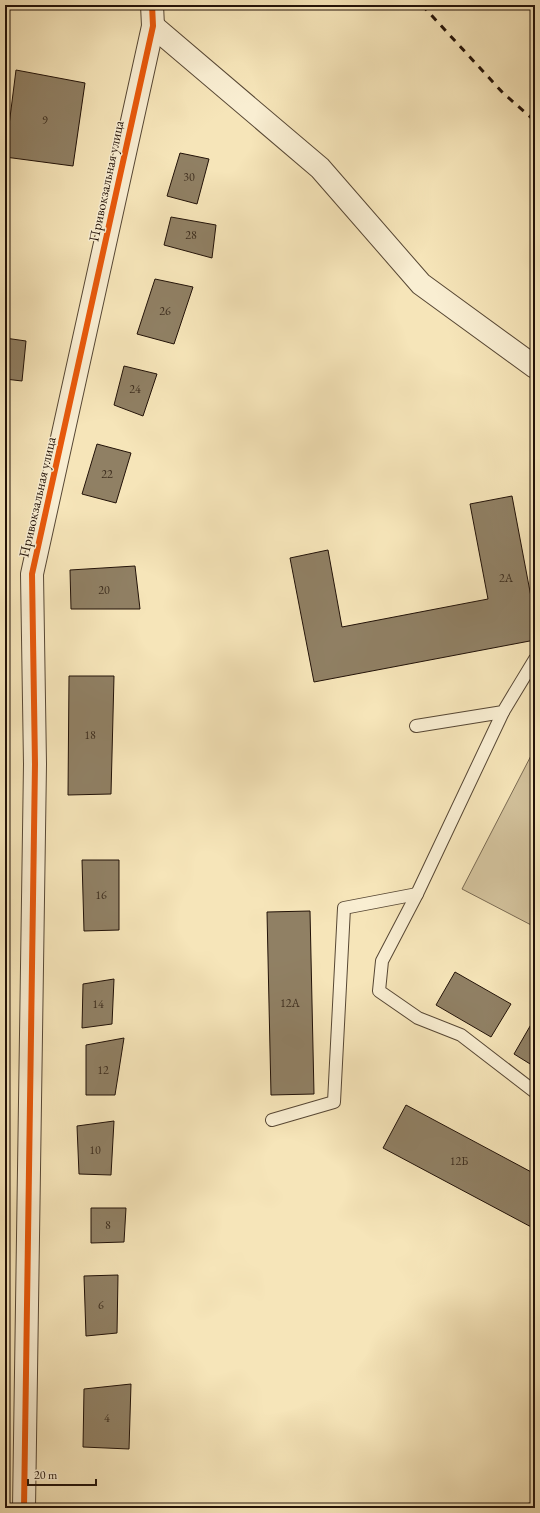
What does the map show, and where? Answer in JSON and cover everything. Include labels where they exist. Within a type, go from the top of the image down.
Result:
[{"type":"street","name":"Привокзальная улица","points":[[152,16],[320,168],[421,284],[535,367]]},
{"type":"street","name":"Привокзальная улица","points":[[24,1508],[35,764],[32,574],[152,16]]},
{"type":"lane","points":[[535,659],[503,712],[417,894],[382,961],[379,991],[418,1018],[461,1035],[535,1092]]},
{"type":"lane","points":[[416,726],[503,712]]},
{"type":"lane","points":[[272,1120],[334,1102],[344,908],[417,894]]},
{"type":"shaded area","points":[[535,748],[535,927],[462,889]]},
{"type":"building","points":[[16,70],[85,83],[73,166],[5,157]]},
{"type":"building","points":[[180,153],[209,159],[197,204],[167,196]]},
{"type":"building","points":[[171,217],[216,225],[212,258],[164,245]]},
{"type":"building","points":[[155,279],[193,287],[174,344],[137,334]]},
{"type":"building","points":[[5,338],[26,341],[22,381],[5,379]]},
{"type":"building","points":[[124,366],[157,374],[143,416],[114,405]]},
{"type":"building","points":[[97,444],[131,453],[116,503],[82,494]]},
{"type":"building","points":[[512,496],[535,618],[535,640],[314,682],[290,558],[328,550],[342,627],[488,599],[470,504]]},
{"type":"building","points":[[135,566],[140,609],[71,609],[70,570]]},
{"type":"building","points":[[69,676],[114,676],[111,794],[68,795]]},
{"type":"building","points":[[82,860],[119,860],[119,930],[84,931]]},
{"type":"building","points":[[310,911],[314,1094],[271,1095],[267,912]]},
{"type":"building","points":[[455,972],[511,1004],[491,1037],[436,1005]]},
{"type":"building","points":[[114,979],[112,1024],[82,1028],[83,984]]},
{"type":"building","points":[[533,1021],[535,1022],[535,1067],[514,1054]]},
{"type":"building","points":[[124,1038],[115,1095],[86,1095],[86,1045]]},
{"type":"building","points":[[406,1105],[535,1174],[535,1229],[383,1148]]},
{"type":"building","points":[[114,1121],[111,1175],[79,1174],[77,1126]]},
{"type":"building","points":[[91,1208],[126,1208],[124,1242],[91,1243]]},
{"type":"building","points":[[118,1275],[117,1333],[86,1336],[84,1276]]},
{"type":"building","points":[[131,1384],[129,1449],[83,1447],[84,1389]]},
{"type":"railway","points":[[422,5],[503,93],[535,121]]},
{"type":"railway","points":[[525,1508],[535,1499]]},
{"type":"cycle path","points":[[24,1508],[35,764],[32,574],[153,26],[152,5]]}]
